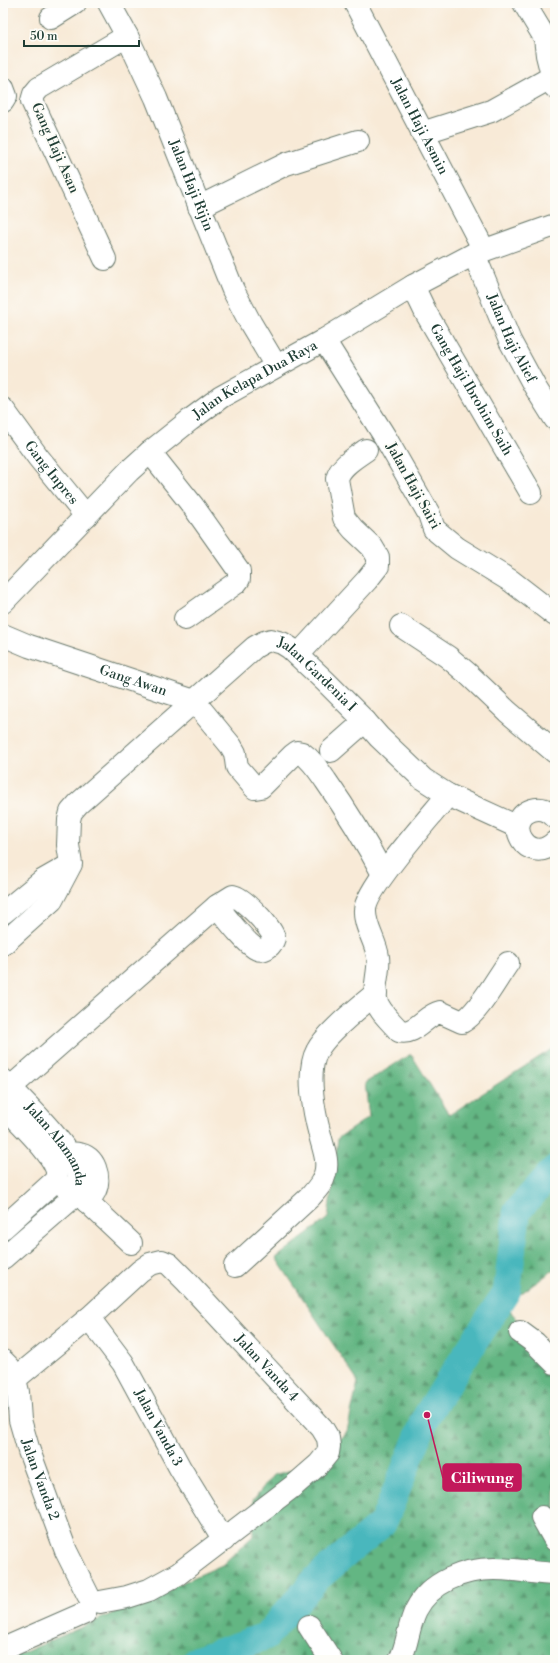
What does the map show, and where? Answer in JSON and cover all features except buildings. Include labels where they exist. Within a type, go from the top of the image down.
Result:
[{"type":"street","points":[[51,18],[75,3]]},
{"type":"street","name":"Jalan Haji Rijin","points":[[109,3],[127,36],[176,146],[233,290],[276,366]]},
{"type":"street","name":"Jalan Haji Asmin","points":[[354,3],[452,187],[479,252]]},
{"type":"street","points":[[422,133],[491,111],[553,82],[550,40],[545,38],[524,3]]},
{"type":"street","name":"Gang Haji Asan","points":[[105,259],[32,102],[34,94],[40,88],[127,36]]},
{"type":"street","points":[[3,88],[6,96],[3,101]]},
{"type":"street","points":[[199,207],[286,164],[358,141]]},
{"type":"street","name":"Jalan Kelapa Dua Raya","points":[[3,602],[150,452],[190,420],[221,398],[324,340],[413,286],[479,252],[555,225]]},
{"type":"street","name":"Jalan Haji Alief","points":[[479,252],[510,340],[535,388],[555,419]]},
{"type":"street","name":"Gang Haji Ibrohim Saih","points":[[413,286],[426,313],[531,493]]},
{"type":"street","name":"Jalan Haji Sairi","points":[[324,340],[386,437],[429,514],[434,529],[457,548],[511,581],[555,615]]},
{"type":"street","name":"Gang Inpres","points":[[3,409],[38,457],[86,516]]},
{"type":"street","points":[[298,654],[367,580],[378,566],[378,557],[372,547],[344,518],[337,479],[338,473],[366,450]]},
{"type":"street","points":[[150,452],[193,506],[239,571],[239,579],[236,583],[184,619]]},
{"type":"street","points":[[401,626],[448,657],[508,712],[555,752]]},
{"type":"street","name":"Gang Awan","points":[[3,635],[29,646],[194,701]]},
{"type":"street","name":"Jalan Gardenia I","points":[[71,864],[68,831],[71,812],[84,797],[256,647],[271,640],[282,643],[298,654],[379,737],[423,779],[448,795],[518,827]]},
{"type":"street","points":[[194,701],[231,746],[235,753],[237,767],[256,788],[258,788],[297,752],[307,756],[348,815],[383,874]]},
{"type":"street","points":[[331,751],[365,721]]},
{"type":"street","points":[[448,795],[383,874],[368,898],[365,908],[366,922],[378,956],[376,999],[380,1007],[399,1031],[404,1033],[410,1031],[431,1016],[440,1012],[462,1022],[466,1020],[478,1006],[508,963]]},
{"type":"street","points":[[553,810],[542,809],[529,811],[520,820],[518,827],[521,840],[531,848],[553,848]]},
{"type":"street","points":[[3,913],[42,881],[71,864]]},
{"type":"street","points":[[3,944],[52,900],[71,864]]},
{"type":"street","points":[[5,1092],[217,906]]},
{"type":"street","points":[[234,1266],[310,1197],[320,1185],[327,1167],[317,1123],[313,1096],[312,1064],[317,1050],[325,1040],[376,993]]},
{"type":"street","name":"Jalan Alamanda","points":[[3,1258],[82,1198],[78,1171],[69,1154],[57,1139],[5,1092]]},
{"type":"street","name":"Jalan Alamanda","points":[[3,1228],[55,1181],[57,1175],[56,1168],[52,1160],[5,1092]]},
{"type":"street","points":[[55,1181],[82,1198],[131,1242]]},
{"type":"street","name":"Jalan Vanda 4","points":[[3,1649],[91,1603],[127,1597],[149,1590],[183,1571],[296,1484],[324,1459],[329,1446],[328,1438],[322,1428],[199,1294],[169,1264],[162,1261],[148,1265],[89,1318],[15,1379]]},
{"type":"street","name":"Jalan Vanda 3","points":[[89,1318],[123,1363],[180,1468],[224,1540]]},
{"type":"street","points":[[520,1332],[555,1363]]},
{"type":"street","name":"Jalan Vanda 2","points":[[3,1361],[9,1367],[15,1379],[18,1392],[20,1420],[29,1451],[66,1551],[91,1603]]},
{"type":"street","points":[[542,1517],[555,1540]]},
{"type":"street","points":[[400,1660],[417,1607],[432,1589],[446,1580],[460,1575],[492,1569],[555,1574]]},
{"type":"street","points":[[309,1626],[331,1660]]},
{"type":"green space","points":[[555,1047],[555,1269],[505,1305],[555,1364],[555,1660],[7,1660],[222,1565],[253,1536],[253,1500],[273,1475],[319,1463],[347,1431],[358,1382],[276,1258],[328,1218],[338,1138],[369,1117],[365,1083],[411,1054],[449,1115]]},
{"type":"waterway","points":[[197,1660],[266,1636],[316,1579],[383,1523],[427,1415],[507,1291],[517,1211],[555,1169]]},
{"type":"place","name":"Ciliwung","points":[[427,1415]]}]
